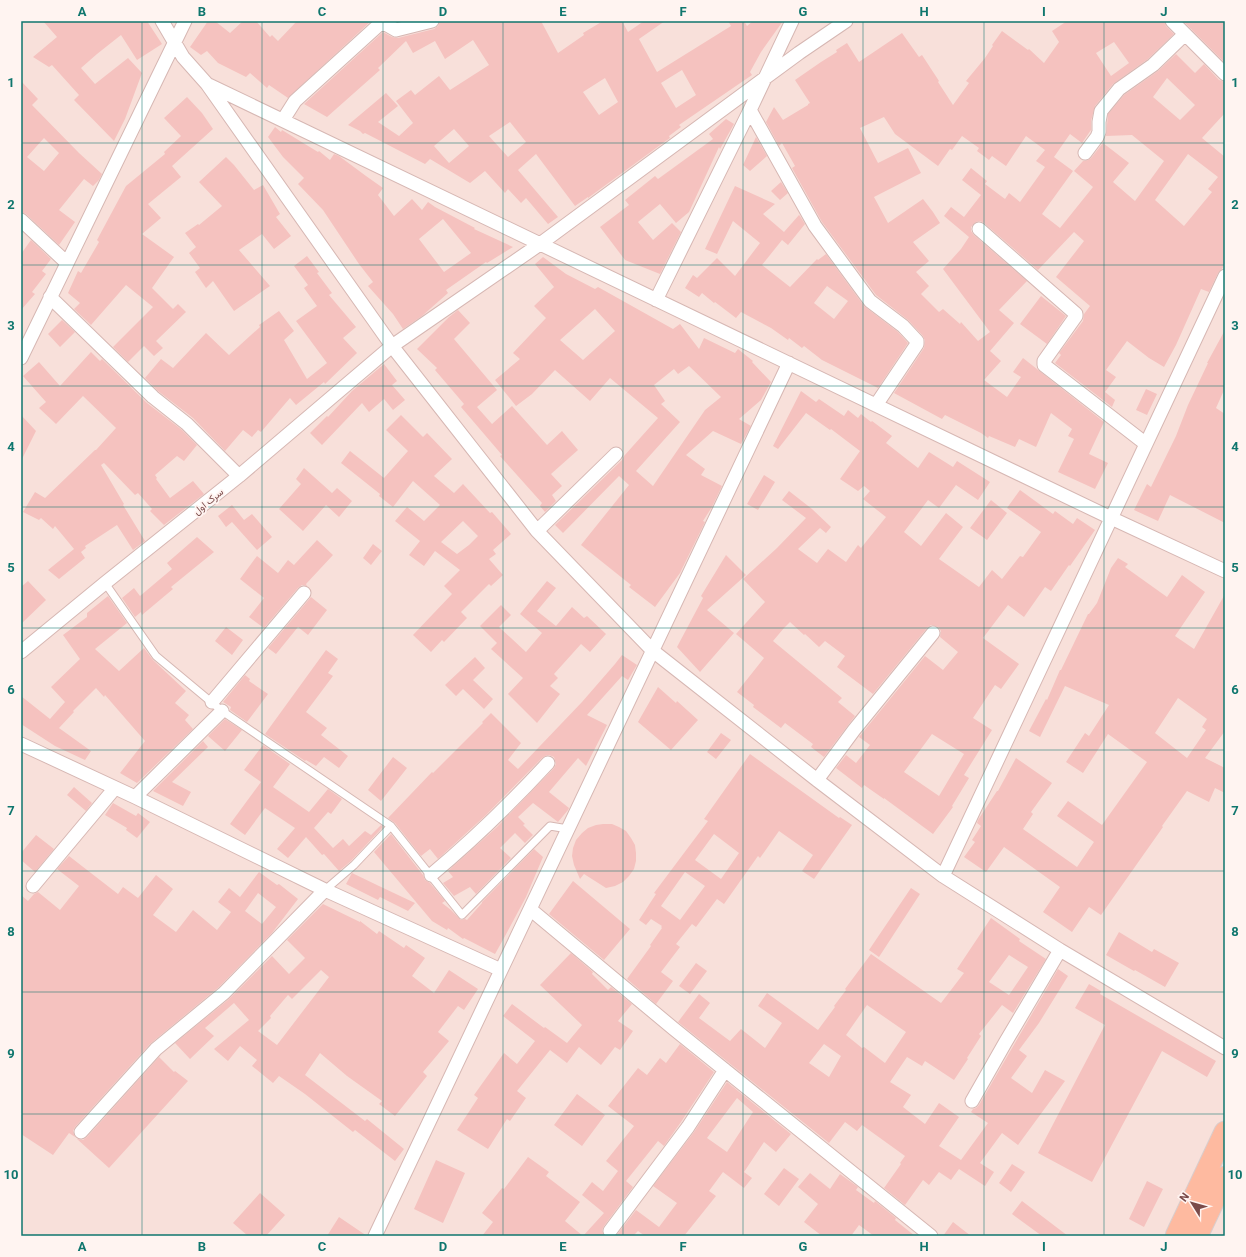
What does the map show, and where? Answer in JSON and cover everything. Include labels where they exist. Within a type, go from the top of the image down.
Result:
[{"type":"main road","points":[[1176,1236],[1225,1132]]},
{"type":"main road","points":[[1197,1236],[1225,1177]]},
{"type":"street","points":[[162,21],[183,57],[207,84],[392,346],[537,531],[653,651],[817,780],[943,876],[1060,950],[1225,1048]]},
{"type":"street","points":[[21,358],[185,21]]},
{"type":"street","points":[[283,120],[295,101],[382,22],[396,30],[432,21]]},
{"type":"street","points":[[656,300],[750,110],[792,21]]},
{"type":"street","name":"سرک اول","points":[[21,652],[239,476],[392,346],[540,244],[764,78],[846,21]]},
{"type":"street","points":[[1172,21],[1225,74]]},
{"type":"street","points":[[1086,153],[1097,138],[1101,112],[1119,89],[1152,65],[1185,34]]},
{"type":"street","points":[[207,84],[1225,572]]},
{"type":"street","points":[[750,110],[815,226],[870,301],[903,326],[917,341],[917,344],[876,405]]},
{"type":"street","points":[[21,220],[67,263]]},
{"type":"street","points":[[979,229],[1076,314],[1044,361],[1044,365],[1146,444]]},
{"type":"street","points":[[943,876],[1225,276]]},
{"type":"street","points":[[50,297],[153,396],[187,424],[239,476]]},
{"type":"street","points":[[375,1236],[789,364]]},
{"type":"street","points":[[537,531],[616,454]]},
{"type":"street","points":[[212,702],[304,593]]},
{"type":"street","points":[[817,780],[854,730],[933,633]]},
{"type":"street","points":[[134,797],[222,711]]},
{"type":"street","points":[[21,744],[325,890],[501,970]]},
{"type":"street","points":[[431,875],[470,841],[520,793],[548,763]]},
{"type":"street","points":[[33,886],[115,788]]},
{"type":"street","points":[[81,1132],[156,1049],[224,994],[325,890]]},
{"type":"street","points":[[530,909],[674,1029],[931,1236]]},
{"type":"street","points":[[972,1100],[1060,950]]},
{"type":"street","points":[[610,1231],[688,1127],[725,1070]]},
{"type":"lane","points":[[105,583],[156,656],[222,711],[391,826],[462,914],[550,826],[568,829]]},
{"type":"lane","points":[[325,890],[354,865],[391,826]]},
{"type":"shaded area","points":[[21,21],[1225,21],[1225,1236],[21,1236]]},
{"type":"building","points":[[43,21],[147,21],[162,44],[137,60],[121,35],[81,68],[95,84],[128,58],[142,73],[125,119],[114,141],[74,100],[79,95],[52,65],[49,67],[33,57],[57,37]]},
{"type":"building","points":[[208,21],[215,21],[230,33],[243,21],[256,21],[270,37],[272,35],[278,41],[297,21],[371,21],[288,98],[269,85],[267,88],[250,73],[246,77],[218,63],[207,51],[201,55],[190,47]]},
{"type":"building","points":[[440,21],[541,21],[558,53],[584,35],[583,33],[603,21],[622,21],[628,32],[644,21],[665,21],[639,39],[657,72],[731,26],[728,21],[744,21],[747,26],[753,21],[783,21],[761,52],[750,72],[752,75],[679,125],[681,127],[669,136],[670,138],[575,206],[536,154],[518,170],[558,217],[548,224],[526,198],[521,203],[508,189],[505,193],[485,171],[470,183],[430,159],[425,164],[365,133],[363,134],[348,125],[386,93],[398,106],[378,122],[399,136],[413,123],[396,101],[411,90],[415,95],[439,76],[450,90],[489,65],[473,40],[445,59],[435,41],[413,53],[406,41],[378,68],[380,70],[327,117],[304,104],[383,32],[392,37],[398,38],[434,29],[438,26]],"holes":[[[682,70],[696,95],[676,108],[661,83]],[[605,78],[618,102],[599,115],[583,92]],[[510,122],[526,142],[508,157],[489,136]],[[454,129],[469,146],[449,163],[434,146]]]},
{"type":"building","points":[[1067,21],[1164,21],[1166,26],[1174,34],[1148,59],[1113,84],[1095,106],[1091,121],[1091,130],[1082,143],[1070,134],[1054,157],[1073,171],[1042,214],[1060,228],[1093,187],[1074,171],[1083,161],[1091,158],[1103,143],[1129,163],[1113,182],[1135,201],[1164,161],[1132,135],[1106,136],[1108,114],[1124,95],[1158,71],[1176,54],[1195,73],[1204,64],[1219,80],[1225,82],[1225,113],[1202,138],[1225,157],[1225,263],[1218,273],[1209,292],[1201,289],[1176,345],[1164,367],[1149,358],[1127,341],[1106,370],[1116,377],[1105,392],[1115,400],[1112,407],[1055,363],[1061,355],[1059,353],[1083,321],[1084,314],[1090,306],[1056,277],[1084,241],[1074,232],[1038,270],[984,223],[980,221],[976,222],[971,227],[971,231],[974,235],[1027,281],[999,310],[1014,323],[990,351],[1001,361],[984,380],[1007,397],[1021,377],[1013,372],[1023,358],[1104,422],[1089,454],[1108,463],[1095,489],[1058,472],[1074,439],[1068,436],[1072,429],[1051,413],[1036,447],[1019,439],[1015,447],[989,436],[988,438],[945,415],[942,419],[894,393],[924,348],[925,341],[923,336],[908,320],[876,295],[822,222],[792,168],[795,166],[782,143],[779,146],[766,122],[774,107],[783,120],[808,105],[810,103],[795,80],[837,52],[836,50],[847,43],[859,62],[902,33],[919,57],[922,55],[953,105],[969,83],[966,81],[985,58],[1002,31],[1028,50],[1029,49],[1044,63],[1059,42],[1052,31]],"holes":[[[1114,42],[1129,63],[1111,76],[1096,53]],[[1167,78],[1195,105],[1180,120],[1153,97]],[[884,117],[895,134],[938,166],[950,149],[952,150],[962,136],[979,148],[977,151],[989,160],[992,156],[1006,166],[1026,136],[1045,150],[1036,161],[1045,167],[1020,202],[1009,193],[1005,199],[985,184],[987,181],[971,168],[962,180],[981,195],[964,217],[951,207],[944,216],[969,237],[961,249],[943,269],[990,332],[978,341],[961,322],[960,324],[943,309],[939,312],[921,294],[929,286],[916,272],[929,261],[913,242],[940,223],[933,212],[923,199],[888,223],[874,197],[921,173],[908,148],[878,163],[860,128]],[[1188,154],[1218,177],[1208,189],[1212,192],[1184,226],[1155,200]]]},
{"type":"building","points":[[1183,21],[1225,21],[1225,63]]},
{"type":"building","points":[[21,81],[38,99],[32,105],[102,174],[93,186],[84,179],[59,210],[75,222],[59,245],[26,214],[21,212]],"holes":[[[44,138],[59,153],[44,171],[27,157]]]},
{"type":"building","points":[[187,97],[202,113],[213,129],[172,166],[181,177],[148,204],[161,218],[142,234],[174,257],[152,288],[173,309],[178,304],[186,312],[156,341],[163,348],[154,356],[144,346],[128,362],[113,347],[153,307],[126,285],[91,325],[74,309],[80,303],[68,293],[78,271],[81,273],[99,242],[97,240],[126,186],[165,154],[164,152],[181,136],[164,118]]},
{"type":"building","points":[[726,119],[734,124],[720,149],[719,147],[689,212],[676,223],[660,204],[638,222],[653,240],[672,223],[681,232],[660,274],[625,260],[600,227],[629,205],[625,200],[655,176],[658,179],[713,139],[709,134]]},
{"type":"building","points":[[275,127],[281,132],[282,130],[318,152],[319,151],[330,160],[334,154],[339,156],[383,188],[378,195],[394,216],[412,199],[422,210],[428,202],[475,228],[474,229],[513,247],[487,263],[486,262],[446,290],[448,293],[422,316],[403,329],[393,314],[368,286],[373,282],[359,264],[323,210],[298,184],[304,178],[283,157],[268,137]],"holes":[[[443,219],[471,253],[444,272],[419,239]]]},
{"type":"building","points":[[756,137],[767,156],[750,171],[743,165]]},
{"type":"building","points":[[226,157],[254,190],[263,185],[280,214],[276,217],[291,236],[274,249],[262,234],[239,250],[270,286],[234,311],[213,281],[206,288],[195,272],[200,268],[189,253],[196,247],[185,233],[198,224],[199,225],[222,206],[199,182]]},
{"type":"building","points":[[781,182],[788,193],[780,200],[771,191]]},
{"type":"building","points":[[735,186],[775,204],[763,214],[784,232],[799,215],[805,224],[788,245],[782,240],[762,265],[790,287],[817,259],[818,260],[826,254],[864,306],[898,332],[908,343],[878,388],[822,360],[804,346],[802,348],[789,338],[788,340],[771,328],[741,312],[736,318],[702,293],[699,297],[685,288],[693,275],[697,278],[717,258],[735,276],[760,243],[733,221],[717,254],[705,249]],"holes":[[[827,286],[848,301],[834,319],[814,303]]]},
{"type":"building","points":[[31,240],[51,259],[42,271],[46,274],[32,292],[35,294],[21,310],[21,254]]},
{"type":"building","points":[[307,256],[319,272],[317,273],[332,293],[329,295],[356,327],[343,338],[357,353],[325,384],[324,382],[296,405],[290,398],[261,432],[258,430],[252,437],[243,430],[225,451],[193,418],[158,391],[145,378],[161,359],[173,368],[206,333],[229,355],[260,327],[259,325],[279,311],[294,331],[284,340],[307,379],[327,363],[296,321],[317,306],[304,288],[308,285],[294,266]]},
{"type":"building","points":[[543,257],[566,274],[595,289],[598,287],[673,329],[680,324],[699,349],[704,338],[735,353],[738,349],[753,361],[752,362],[771,382],[761,400],[739,419],[751,426],[741,444],[713,431],[686,455],[705,469],[701,475],[722,486],[712,507],[703,521],[705,522],[680,573],[655,607],[629,587],[631,585],[581,545],[629,485],[619,476],[563,533],[555,525],[622,460],[658,418],[610,378],[590,401],[555,370],[532,394],[516,406],[495,380],[520,359],[513,353],[546,318],[534,306],[554,287],[535,264]],"holes":[[[595,309],[615,331],[583,360],[560,340]],[[689,366],[721,397],[705,410],[653,486],[636,471],[680,422],[661,404],[665,401],[654,385],[674,369],[678,374]]]},
{"type":"building","points":[[1041,296],[1066,316],[1047,344],[1020,324]]},
{"type":"building","points":[[458,310],[470,323],[454,339],[497,390],[477,407],[492,424],[512,406],[547,445],[562,431],[578,450],[551,474],[562,486],[552,495],[556,501],[545,512],[540,506],[542,503],[500,456],[502,455],[461,407],[464,404],[435,370],[437,368],[417,349]]},
{"type":"building","points":[[62,320],[75,332],[60,347],[48,334]]},
{"type":"building","points":[[1225,330],[1225,388],[1216,408],[1225,414],[1225,523],[1170,495],[1158,521],[1134,510],[1147,484],[1151,487],[1176,436],[1207,363]]},
{"type":"building","points":[[91,352],[100,361],[102,359],[147,403],[182,430],[197,445],[184,461],[177,456],[155,475],[157,478],[156,479],[170,498],[193,481],[204,494],[164,525],[150,511],[152,509],[138,493],[135,495],[104,463],[101,465],[145,541],[133,550],[117,525],[85,546],[86,548],[81,552],[85,558],[59,579],[48,570],[74,549],[55,526],[53,529],[41,518],[39,520],[23,512],[35,492],[45,498],[96,450],[116,428],[83,396],[56,424],[39,408],[46,402],[23,376],[39,362],[60,386]]},
{"type":"building","points":[[384,364],[397,381],[392,385],[405,400],[393,410],[384,399],[369,412],[362,403],[322,445],[310,433],[327,416],[328,417],[352,391]]},
{"type":"building","points":[[1146,389],[1157,394],[1147,415],[1136,410]]},
{"type":"building","points":[[801,391],[816,402],[819,399],[844,416],[848,410],[858,418],[861,414],[871,422],[872,421],[892,436],[886,443],[918,468],[929,452],[953,467],[957,461],[990,482],[978,500],[956,485],[939,508],[928,500],[904,532],[921,546],[946,513],[963,527],[939,559],[979,587],[992,570],[1002,579],[1020,556],[1023,557],[1041,532],[1007,508],[1020,490],[1053,514],[1055,511],[1073,524],[1077,518],[1095,530],[1051,591],[1045,587],[1024,617],[1008,605],[983,638],[1019,664],[1001,689],[995,685],[973,718],[992,730],[964,775],[969,778],[952,806],[953,807],[933,834],[884,798],[864,785],[862,788],[836,768],[846,755],[856,763],[870,745],[859,737],[925,656],[943,670],[958,652],[940,637],[941,631],[938,627],[931,625],[927,628],[873,694],[837,667],[845,656],[825,641],[819,647],[790,622],[784,628],[773,641],[842,698],[838,702],[855,716],[824,757],[811,747],[813,744],[785,723],[781,728],[753,707],[754,705],[737,692],[764,658],[736,634],[765,602],[743,579],[777,548],[806,518],[782,500],[789,491],[812,509],[831,527],[826,533],[820,528],[798,549],[817,563],[828,549],[846,562],[858,545],[861,548],[886,517],[863,499],[870,491],[864,486],[858,491],[840,479],[860,451],[831,429],[830,430],[806,413],[778,449],[773,446]],"holes":[[[932,734],[964,754],[939,796],[904,772]]]},
{"type":"building","points":[[21,415],[36,431],[21,461]]},
{"type":"building","points":[[401,415],[423,437],[427,433],[452,459],[434,476],[454,493],[463,484],[490,513],[492,512],[511,534],[493,550],[496,554],[489,559],[503,575],[491,586],[489,584],[461,612],[467,618],[444,642],[442,640],[431,652],[413,635],[452,594],[444,586],[460,570],[435,551],[424,566],[409,555],[420,541],[395,521],[407,507],[424,521],[440,505],[413,481],[393,507],[379,496],[380,494],[341,463],[350,451],[384,478],[408,451],[386,430]],"holes":[[[463,521],[478,536],[457,554],[441,542]]]},
{"type":"building","points":[[304,468],[332,493],[337,488],[352,501],[339,517],[326,505],[303,531],[279,509],[301,484],[296,479]]},
{"type":"building","points":[[764,475],[775,482],[758,510],[747,504]]},
{"type":"building","points":[[991,500],[1007,513],[987,540],[970,528]]},
{"type":"building","points":[[232,505],[244,520],[252,514],[272,537],[257,550],[232,522],[226,527],[218,516]]},
{"type":"building","points":[[197,537],[214,552],[171,587],[173,589],[142,615],[141,612],[135,617],[122,598],[134,588],[140,596],[172,569],[167,563]]},
{"type":"building","points":[[317,540],[333,555],[306,584],[307,586],[302,585],[298,588],[264,628],[249,617],[264,598],[240,579],[257,556],[278,573],[288,560],[294,565]]},
{"type":"building","points":[[373,544],[382,551],[371,565],[363,558]]},
{"type":"building","points":[[726,555],[746,575],[707,610],[734,633],[700,672],[677,647],[703,598],[701,596]]},
{"type":"building","points":[[1118,558],[1128,564],[1125,567],[1167,597],[1182,575],[1205,592],[1175,636],[1194,649],[1225,594],[1225,731],[1205,758],[1225,768],[1225,793],[1215,788],[1209,802],[1187,791],[1101,915],[1089,907],[1072,932],[1043,912],[1060,887],[1004,847],[986,872],[964,857],[975,842],[972,840],[981,826],[977,823],[978,820],[998,791],[1016,758],[1052,783],[1031,812],[1033,814],[1023,829],[1077,867],[1094,842],[1057,816],[1068,801],[1102,825],[1147,762],[1108,734],[1083,773],[1066,762],[1085,733],[1089,736],[1109,705],[1065,686],[1040,737],[1029,731],[1046,699],[1047,700],[1088,614],[1097,603],[1111,568]],"holes":[[[1178,698],[1207,719],[1202,727],[1206,730],[1187,758],[1155,733]]]},
{"type":"building","points":[[28,581],[46,600],[21,624],[21,587]]},
{"type":"building","points":[[547,581],[556,588],[537,611],[556,626],[572,607],[584,618],[587,616],[606,634],[590,652],[581,644],[554,674],[558,678],[550,686],[560,694],[537,723],[508,694],[523,678],[491,649],[497,643],[480,626],[501,605],[511,615],[499,627],[526,652],[542,633],[520,614]]},
{"type":"building","points":[[108,596],[127,623],[95,649],[119,671],[144,648],[153,660],[186,691],[175,703],[189,715],[185,720],[193,729],[137,783],[120,773],[145,741],[105,695],[104,697],[96,688],[73,711],[74,712],[59,728],[91,751],[85,760],[55,746],[21,724],[21,696],[50,719],[65,702],[51,687],[80,659],[63,635],[87,617],[87,613]]},
{"type":"building","points":[[311,597],[327,610],[308,635],[298,627],[276,654],[268,648]]},
{"type":"building","points":[[226,627],[243,640],[232,655],[215,641]]},
{"type":"building","points":[[326,650],[338,659],[328,673],[333,676],[306,712],[327,728],[321,735],[348,756],[339,768],[324,757],[316,766],[306,760],[305,761],[265,734]]},
{"type":"building","points":[[622,655],[637,665],[628,680],[622,676],[587,715],[607,725],[586,766],[578,758],[549,792],[569,808],[568,810],[558,822],[533,803],[518,817],[525,824],[523,825],[533,835],[525,843],[515,833],[500,848],[511,858],[476,894],[470,887],[454,896],[443,883],[453,877],[448,871],[497,827],[554,768],[556,764],[554,757],[549,755],[542,758],[486,815],[438,859],[430,849],[421,856],[395,823],[388,818],[432,772],[433,773],[483,723],[482,722],[491,713],[521,743],[508,760],[518,769],[582,702]]},
{"type":"building","points":[[475,657],[485,668],[473,680],[493,699],[484,709],[463,689],[456,696],[445,685]]},
{"type":"building","points":[[245,675],[250,679],[249,681],[268,694],[247,722],[230,710],[231,707],[223,702]]},
{"type":"building","points":[[658,687],[676,703],[677,701],[698,720],[671,750],[638,722]]},
{"type":"building","points":[[225,719],[242,730],[225,751],[208,736]]},
{"type":"building","points":[[721,733],[731,740],[716,759],[707,752]]},
{"type":"building","points":[[203,741],[208,747],[172,782],[191,792],[183,806],[153,791]]},
{"type":"building","points":[[263,745],[290,764],[273,787],[309,812],[328,789],[342,799],[331,814],[328,812],[314,828],[333,848],[343,839],[349,846],[365,831],[371,835],[381,825],[383,827],[351,861],[339,871],[306,837],[288,858],[277,849],[295,828],[265,808],[245,835],[230,824],[261,782],[244,770]]},
{"type":"building","points":[[750,754],[839,818],[840,817],[852,825],[814,879],[802,871],[813,855],[779,831],[760,858],[758,856],[724,904],[717,899],[696,927],[692,924],[676,944],[680,947],[661,972],[673,981],[656,1004],[627,979],[662,928],[662,926],[651,919],[646,925],[639,920],[656,894],[654,893],[708,821],[704,819]],"holes":[[[714,834],[739,853],[721,879],[695,860]],[[685,872],[705,886],[680,920],[661,906]]]},
{"type":"building","points":[[393,757],[407,768],[381,801],[368,790]]},
{"type":"building","points":[[74,787],[92,803],[86,811],[67,795]]},
{"type":"building","points":[[113,803],[136,816],[138,813],[150,822],[137,838],[126,830],[127,828],[105,815]]},
{"type":"building","points":[[603,824],[612,824],[626,831],[635,845],[636,853],[634,869],[629,876],[623,882],[606,888],[584,874],[580,879],[572,856],[576,840],[582,833],[588,828]]},
{"type":"building","points":[[391,834],[423,875],[425,880],[430,883],[445,901],[442,903],[461,920],[467,920],[482,902],[534,849],[543,857],[526,897],[495,954],[464,938],[463,939],[448,928],[447,930],[432,921],[374,852]]},
{"type":"building","points":[[36,835],[54,849],[35,872],[21,860],[21,853]]},
{"type":"building","points":[[69,856],[118,894],[123,887],[138,898],[156,875],[173,889],[153,915],[176,932],[193,910],[217,930],[231,912],[218,902],[229,888],[240,897],[259,872],[277,885],[279,884],[298,899],[272,933],[219,987],[150,1044],[75,1127],[73,1131],[75,1137],[69,1133],[53,1155],[21,1134],[21,895],[28,901],[38,892],[60,910],[79,886],[57,869]],"holes":[[[258,893],[276,907],[262,924],[245,911]]]},
{"type":"building","points":[[352,873],[415,903],[408,911],[380,897],[378,900],[346,884]]},
{"type":"building","points":[[573,881],[630,929],[604,960],[549,914]]},
{"type":"building","points":[[911,888],[920,894],[879,957],[869,950]]},
{"type":"building","points":[[323,904],[360,921],[377,934],[379,931],[404,948],[406,945],[425,958],[412,976],[434,993],[449,970],[478,989],[464,1010],[458,1006],[438,1032],[449,1041],[423,1072],[427,1076],[395,1116],[379,1104],[382,1101],[347,1076],[320,1053],[305,1075],[365,1121],[367,1119],[404,1149],[395,1161],[355,1130],[353,1132],[305,1094],[279,1076],[273,1083],[252,1066],[257,1060],[240,1046],[228,1061],[214,1049],[249,1020],[234,1003],[205,1028],[214,1036],[190,1059],[175,1043],[229,999],[272,956],[289,974],[305,958],[287,940]],"holes":[[[321,970],[329,977],[277,1045],[258,1031],[271,1018],[270,1016],[288,995],[292,999]]]},
{"type":"building","points":[[991,918],[1020,939],[1019,941],[1046,959],[1013,1013],[1002,1005],[979,1034],[981,1036],[954,1080],[925,1061],[922,1066],[907,1057],[890,1082],[911,1095],[903,1107],[925,1124],[939,1103],[959,1117],[939,1146],[961,1160],[988,1123],[971,1112],[979,1105],[1058,969],[1068,976],[1039,1023],[1019,1050],[1027,1056],[1011,1078],[1032,1093],[1045,1070],[1065,1081],[1018,1145],[1002,1133],[980,1163],[994,1172],[985,1186],[959,1169],[951,1180],[939,1172],[929,1185],[923,1180],[905,1205],[884,1188],[905,1156],[862,1125],[857,1131],[845,1122],[829,1143],[678,1022],[699,994],[710,1003],[699,1018],[730,1041],[741,1029],[765,1048],[782,1023],[758,1006],[767,993],[818,1030],[835,1007],[834,1006],[846,990],[845,989],[871,954],[941,1003],[964,973],[957,969]],"holes":[[[1009,955],[1028,967],[1009,995],[989,982]],[[867,1005],[906,1032],[885,1063],[864,1047],[862,1048],[846,1035]],[[824,1044],[841,1056],[829,1077],[809,1063]]]},
{"type":"building","points":[[1119,932],[1152,952],[1154,949],[1179,963],[1165,987],[1106,955]]},
{"type":"building","points":[[571,953],[593,972],[592,974],[608,990],[611,987],[632,1004],[618,1021],[633,1031],[620,1050],[615,1047],[601,1065],[579,1047],[567,1063],[550,1050],[517,1091],[526,1098],[510,1121],[507,1119],[488,1149],[457,1130],[478,1098],[474,1095],[504,1053],[517,1064],[535,1041],[503,1016],[512,1004],[567,1043],[582,1025],[540,985]]},
{"type":"building","points":[[696,963],[707,971],[690,994],[679,986]]},
{"type":"building","points":[[1089,984],[1101,991],[1100,994],[1216,1061],[1207,1077],[1162,1051],[1092,1182],[1038,1153],[1105,1025],[1075,1008]]},
{"type":"building","points":[[680,1044],[714,1072],[664,1146],[658,1141],[626,1181],[633,1187],[604,1226],[602,1230],[604,1236],[583,1236],[604,1213],[582,1195],[592,1182],[603,1191],[618,1171],[606,1161],[634,1126],[608,1106],[638,1068],[647,1075],[660,1058],[666,1063]]},
{"type":"building","points":[[159,1057],[174,1072],[175,1071],[188,1081],[109,1168],[77,1139],[83,1140],[87,1137]]},
{"type":"building","points":[[727,1082],[791,1134],[776,1152],[764,1142],[744,1172],[752,1178],[744,1188],[723,1172],[709,1191],[716,1196],[684,1236],[645,1236],[638,1231],[633,1236],[616,1236],[636,1210],[659,1227],[677,1203],[653,1186],[694,1132]],"holes":[[[737,1098],[753,1112],[727,1152],[707,1138]]]},
{"type":"building","points":[[577,1094],[605,1115],[582,1146],[554,1125]]},
{"type":"building","points":[[528,1157],[549,1172],[546,1176],[580,1202],[565,1221],[583,1236],[482,1236],[493,1222],[482,1213],[502,1188],[504,1189]]},
{"type":"building","points":[[436,1160],[465,1173],[443,1223],[414,1209]]},
{"type":"building","points":[[1012,1164],[1025,1172],[1011,1192],[999,1183]]},
{"type":"building","points":[[784,1168],[799,1179],[779,1206],[764,1194]]},
{"type":"building","points":[[810,1173],[830,1189],[840,1174],[858,1187],[856,1190],[874,1203],[875,1201],[915,1236],[874,1236],[859,1225],[851,1236],[822,1236],[804,1222],[818,1204],[798,1187]]},
{"type":"building","points":[[1147,1181],[1163,1189],[1144,1227],[1129,1219]]},
{"type":"building","points":[[260,1193],[285,1215],[266,1236],[248,1236],[233,1223]]},
{"type":"building","points":[[1022,1201],[1068,1236],[1042,1236],[1012,1214]]},
{"type":"building","points":[[339,1217],[367,1236],[327,1236]]},
{"type":"building","points":[[953,1222],[971,1236],[943,1236]]}]
